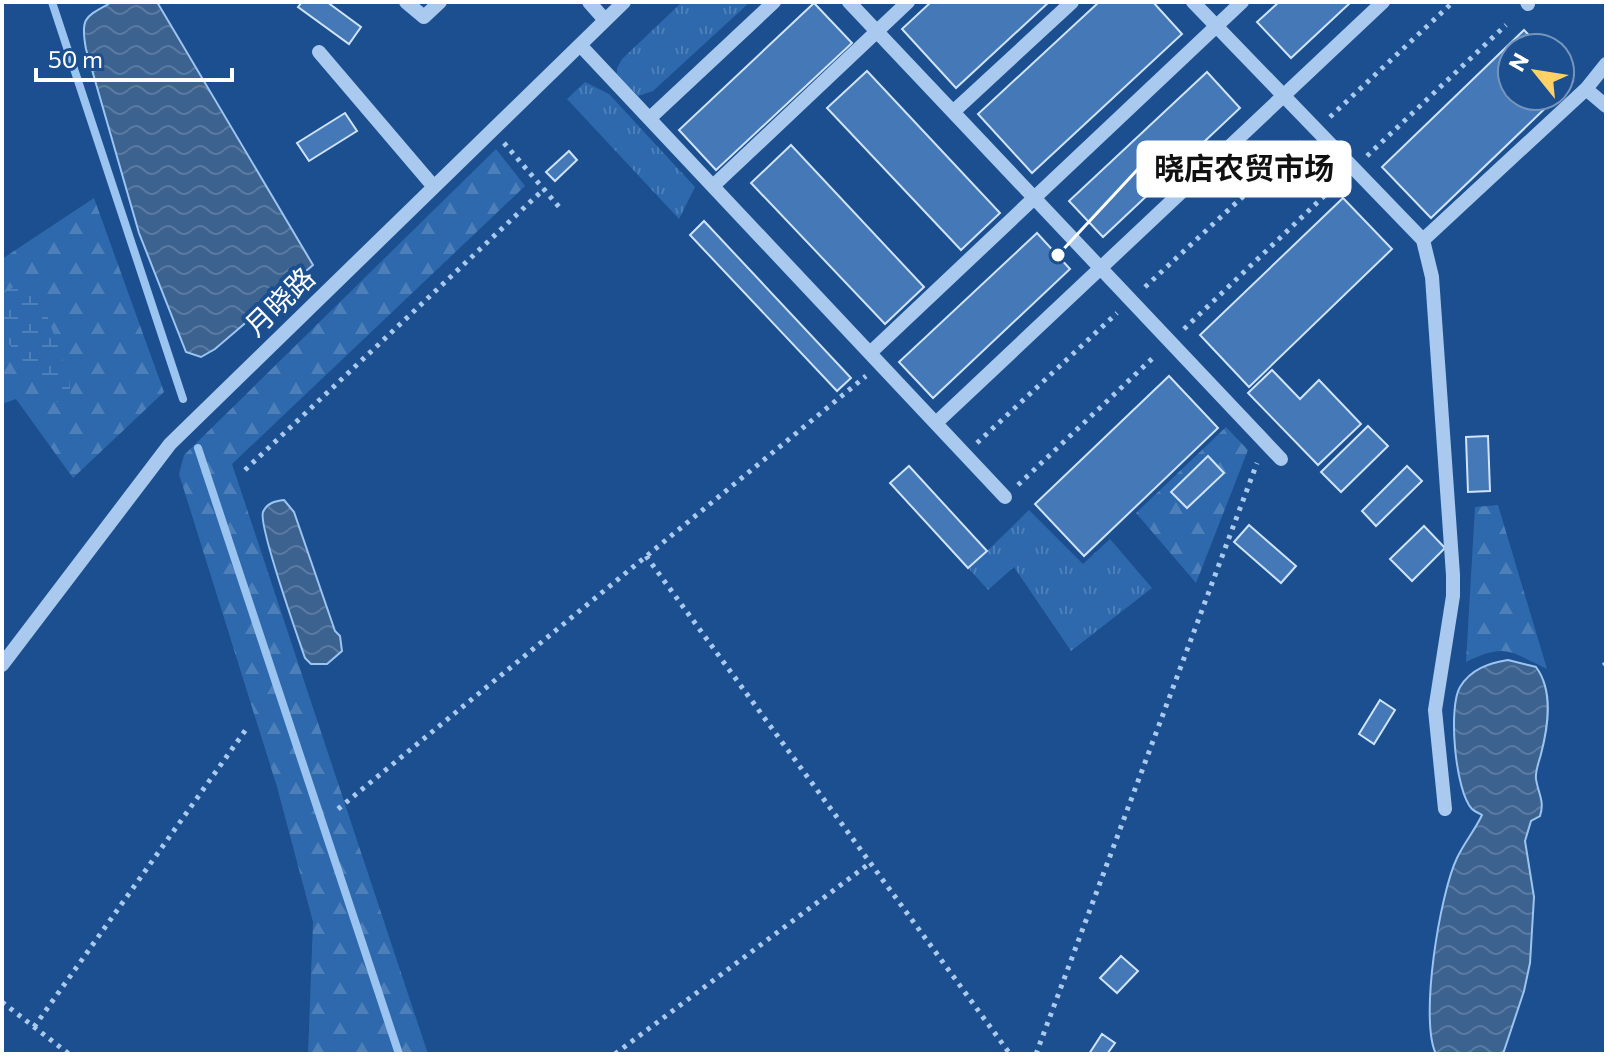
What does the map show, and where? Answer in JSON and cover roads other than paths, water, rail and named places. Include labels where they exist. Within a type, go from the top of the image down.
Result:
[{"type":"street","points":[[406,2],[424,17],[440,2]]},
{"type":"street","points":[[589,2],[605,20]]},
{"type":"street","name":"月晓路","points":[[2,665],[170,444],[624,2]]},
{"type":"street","points":[[650,118],[774,2]]},
{"type":"street","points":[[849,2],[1281,459]]},
{"type":"street","points":[[713,186],[908,2]]},
{"type":"street","points":[[953,112],[1072,2]]},
{"type":"street","points":[[1193,2],[1423,240],[1432,277],[1453,575],[1453,596],[1435,710],[1445,809]]},
{"type":"street","points":[[875,359],[1034,198],[1242,2]]},
{"type":"street","points":[[936,423],[1383,2]]},
{"type":"street","points":[[580,45],[1005,497]]},
{"type":"street","points":[[319,52],[434,187]]},
{"type":"street","points":[[1423,240],[1586,89],[1606,64]]},
{"type":"street","points":[[1586,89],[1606,106]]},
{"type":"water","points":[[112,2],[157,2],[313,265],[215,349],[201,357],[186,352],[139,233],[86,49],[84,24],[90,15]]},
{"type":"water","points":[[284,500],[294,512],[335,631],[340,636],[342,651],[327,664],[311,664],[305,658],[266,538],[263,512],[272,503]]},
{"type":"water","points":[[1508,660],[1536,667],[1545,687],[1548,709],[1536,776],[1541,811],[1540,816],[1531,821],[1525,841],[1534,897],[1530,963],[1503,1054],[1436,1054],[1431,1037],[1430,1014],[1438,926],[1457,858],[1482,815],[1472,809],[1461,785],[1455,749],[1456,697],[1464,681],[1475,671]]},
{"type":"waterway","points":[[52,2],[183,399]]},
{"type":"waterway","points":[[198,448],[399,1054]]},
{"type":"place","name":"晓店农贸市场","points":[[1058,255]]}]
